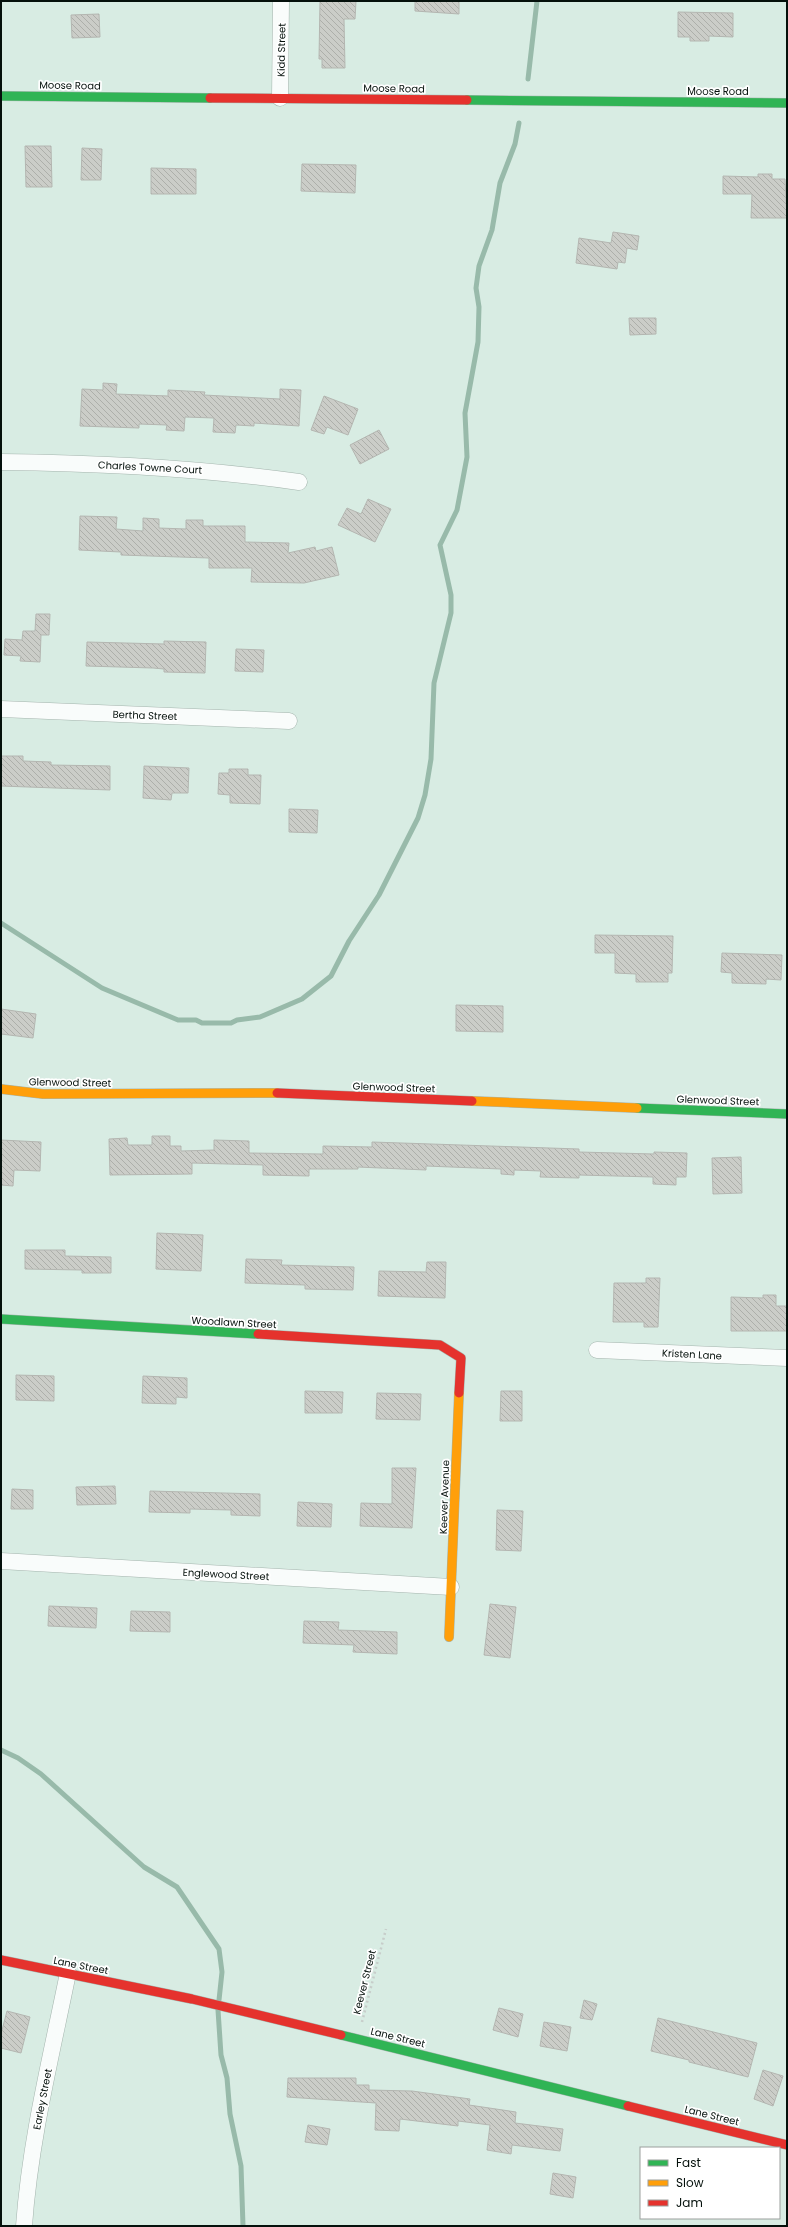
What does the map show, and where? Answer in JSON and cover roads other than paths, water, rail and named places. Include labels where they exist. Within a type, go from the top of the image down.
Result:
[{"type":"street","name":"Kidd Street","points":[[280,98],[281,1]]},
{"type":"street","name":"Moose Road","points":[[1,96],[787,103]]},
{"type":"street","name":"Charles Towne Court","points":[[1,462],[134,466],[221,471],[299,482]]},
{"type":"street","name":"Bertha Street","points":[[1,709],[290,721]]},
{"type":"street","name":"Glenwood Street","points":[[1,1090],[43,1094],[245,1092],[787,1114]]},
{"type":"street","name":"Woodlawn Street","points":[[1,1319],[440,1345],[461,1358]]},
{"type":"street","name":"Kristen Lane","points":[[597,1350],[787,1358]]},
{"type":"street","name":"Keever Avenue","points":[[449,1637],[461,1358]]},
{"type":"street","name":"Englewood Street","points":[[1,1561],[451,1587]]},
{"type":"street","name":"Lane Street","points":[[1,1960],[192,1999],[358,2038],[787,2145]]},
{"type":"street","name":"Earley Street","points":[[24,2226],[32,2148],[68,1973]]},
{"type":"waterway","points":[[528,79],[537,1]]},
{"type":"waterway","points":[[1,923],[102,988],[178,1020],[196,1020],[202,1023],[231,1023],[237,1020],[260,1017],[302,999],[331,976],[349,941],[379,895],[418,818],[425,795],[431,759],[434,683],[451,613],[451,595],[440,545],[457,510],[467,457],[465,413],[478,342],[479,307],[476,288],[479,266],[492,230],[500,183],[515,144],[519,123]]},
{"type":"waterway","points":[[1,1750],[18,1758],[41,1774],[144,1867],[177,1887],[219,1949],[222,1972],[219,2000]]},
{"type":"waterway","points":[[218,2010],[221,2055],[227,2078],[230,2114],[241,2166],[243,2226]]}]
